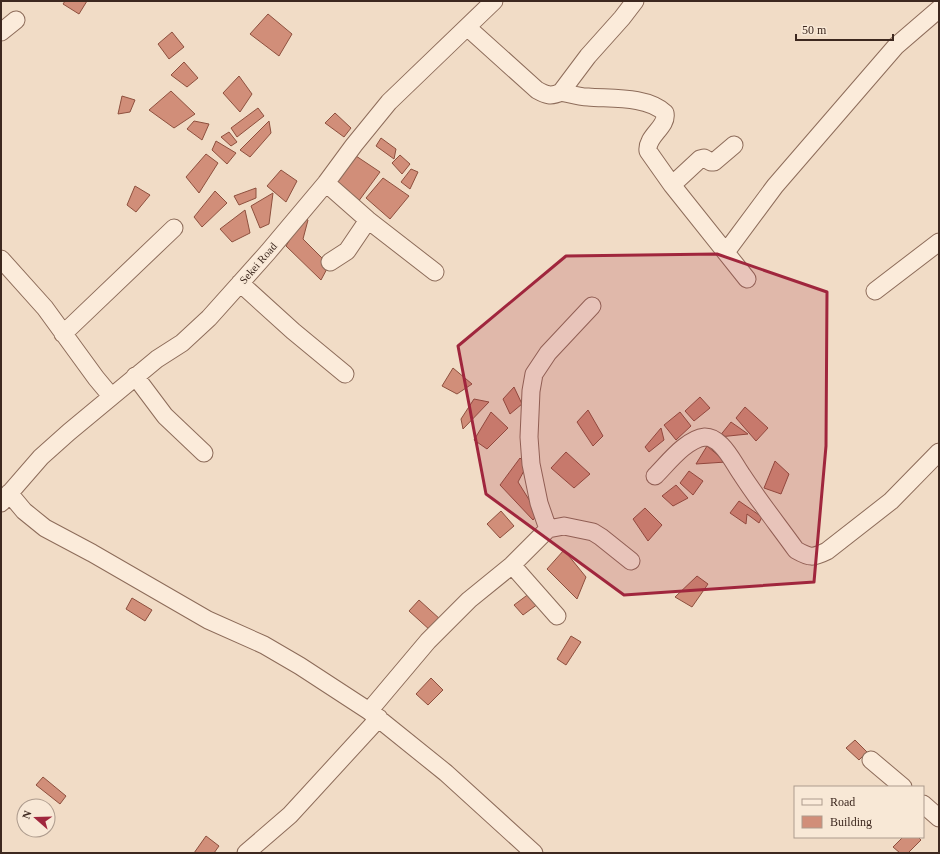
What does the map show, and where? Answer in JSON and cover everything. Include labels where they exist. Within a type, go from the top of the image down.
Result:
[{"type":"street","name":"Sekei Road","points":[[5,498],[41,457],[68,432],[135,376],[157,359],[182,343],[209,318],[268,252],[326,183],[354,145],[389,102],[494,1]]},
{"type":"street","points":[[467,27],[537,90],[550,96],[561,92],[588,56],[635,1]]},
{"type":"street","points":[[726,252],[775,186],[891,52],[939,9]]},
{"type":"street","points":[[1,32],[16,20]]},
{"type":"street","points":[[561,92],[579,97],[635,100],[662,110],[666,115],[665,120],[649,143],[647,148],[649,153],[672,185],[747,278]]},
{"type":"street","points":[[672,185],[702,157],[710,162],[714,162],[734,145]]},
{"type":"street","points":[[326,183],[368,220],[435,272]]},
{"type":"street","points":[[330,262],[347,251],[368,220]]},
{"type":"street","points":[[63,334],[174,228]]},
{"type":"street","points":[[875,291],[939,242]]},
{"type":"street","points":[[1,259],[45,308],[63,334],[111,396]]},
{"type":"street","points":[[240,283],[293,331],[345,374]]},
{"type":"street","points":[[548,529],[539,503],[531,464],[531,391],[534,374],[548,353],[592,306]]},
{"type":"street","points":[[135,376],[165,416],[204,454]]},
{"type":"street","points":[[655,476],[690,442],[708,437],[714,440],[721,444],[730,455],[742,475],[796,550],[807,556],[815,556],[827,551],[891,501],[939,452]]},
{"type":"street","points":[[5,498],[46,528],[202,616],[264,645],[300,666],[374,714],[446,773],[534,853]]},
{"type":"street","points":[[246,853],[290,815],[374,714],[424,647],[469,600],[512,565],[548,529],[564,526],[593,532],[631,561]]},
{"type":"street","points":[[512,565],[557,616]]},
{"type":"street","points":[[871,760],[902,786]]},
{"type":"street","points":[[924,805],[939,818]]},
{"type":"highlighted area","points":[[717,254],[827,292],[826,446],[814,582],[624,595],[486,494],[458,346],[566,256]]},
{"type":"building","points":[[65,1],[87,1],[79,14],[63,4]]},
{"type":"building","points":[[268,14],[292,34],[279,56],[250,34]]},
{"type":"building","points":[[172,32],[184,47],[169,59],[158,44]]},
{"type":"building","points":[[184,62],[198,78],[187,87],[171,75]]},
{"type":"building","points":[[239,76],[252,94],[240,112],[223,93]]},
{"type":"building","points":[[171,91],[195,114],[174,128],[149,110]]},
{"type":"building","points":[[122,96],[135,100],[130,112],[118,114]]},
{"type":"building","points":[[258,108],[264,116],[237,137],[231,128]]},
{"type":"building","points":[[335,113],[351,128],[344,137],[325,123]]},
{"type":"building","points":[[194,121],[209,124],[202,140],[187,129]]},
{"type":"building","points":[[269,121],[271,133],[250,157],[240,150]]},
{"type":"building","points":[[229,132],[237,142],[231,146],[221,137]]},
{"type":"building","points":[[381,138],[396,149],[394,159],[376,146]]},
{"type":"building","points":[[216,141],[236,153],[227,164],[212,150]]},
{"type":"building","points":[[206,154],[218,163],[199,193],[186,177]]},
{"type":"building","points":[[353,154],[380,172],[358,202],[334,182]]},
{"type":"building","points":[[400,155],[410,164],[402,174],[392,163]]},
{"type":"building","points":[[411,169],[418,172],[410,189],[401,182]]},
{"type":"building","points":[[281,170],[297,181],[286,202],[267,186]]},
{"type":"building","points":[[383,178],[409,196],[390,219],[366,198]]},
{"type":"building","points":[[135,186],[150,195],[136,212],[127,205]]},
{"type":"building","points":[[256,188],[256,198],[239,205],[234,196]]},
{"type":"building","points":[[215,191],[227,203],[202,227],[194,217]]},
{"type":"building","points":[[273,193],[269,224],[260,228],[251,206]]},
{"type":"building","points":[[245,210],[250,233],[232,242],[220,229]]},
{"type":"building","points":[[304,216],[308,220],[303,239],[329,265],[321,280],[286,246]]},
{"type":"building","points":[[453,368],[472,384],[457,394],[442,386]]},
{"type":"building","points":[[514,387],[522,404],[510,414],[503,399]]},
{"type":"building","points":[[700,397],[710,408],[694,421],[685,411]]},
{"type":"building","points":[[474,399],[489,402],[463,429],[461,419]]},
{"type":"building","points":[[745,407],[768,428],[756,441],[736,418]]},
{"type":"building","points":[[588,410],[603,436],[593,446],[577,422]]},
{"type":"building","points":[[491,412],[508,428],[487,449],[474,440]]},
{"type":"building","points":[[680,412],[691,426],[676,440],[664,425]]},
{"type":"building","points":[[731,422],[748,434],[719,437]]},
{"type":"building","points":[[661,428],[664,440],[649,452],[645,447]]},
{"type":"building","points":[[707,446],[726,462],[696,464]]},
{"type":"building","points":[[566,452],[590,474],[574,488],[551,468]]},
{"type":"building","points":[[520,458],[527,465],[518,482],[538,514],[533,520],[500,485]]},
{"type":"building","points":[[775,461],[789,474],[781,494],[764,488]]},
{"type":"building","points":[[689,471],[703,481],[693,495],[680,483]]},
{"type":"building","points":[[676,485],[688,498],[673,506],[662,496]]},
{"type":"building","points":[[739,501],[762,517],[759,523],[747,514],[746,524],[730,513]]},
{"type":"building","points":[[645,508],[662,525],[648,541],[633,519]]},
{"type":"building","points":[[501,511],[514,526],[500,538],[487,524]]},
{"type":"building","points":[[564,550],[586,577],[577,599],[547,569]]},
{"type":"building","points":[[697,576],[708,584],[692,607],[675,597]]},
{"type":"building","points":[[530,593],[538,604],[523,615],[514,605]]},
{"type":"building","points":[[132,598],[152,610],[145,621],[126,609]]},
{"type":"building","points":[[419,600],[441,620],[431,631],[409,611]]},
{"type":"building","points":[[571,636],[581,642],[566,665],[557,659]]},
{"type":"building","points":[[431,678],[443,690],[428,705],[416,694]]},
{"type":"building","points":[[855,740],[867,752],[859,760],[846,748]]},
{"type":"building","points":[[43,777],[66,796],[60,804],[56,801],[56,798],[52,798],[36,785]]},
{"type":"building","points":[[206,836],[219,846],[214,853],[194,853]]},
{"type":"building","points":[[902,838],[919,838],[921,840],[908,853],[900,853],[893,847]]}]
